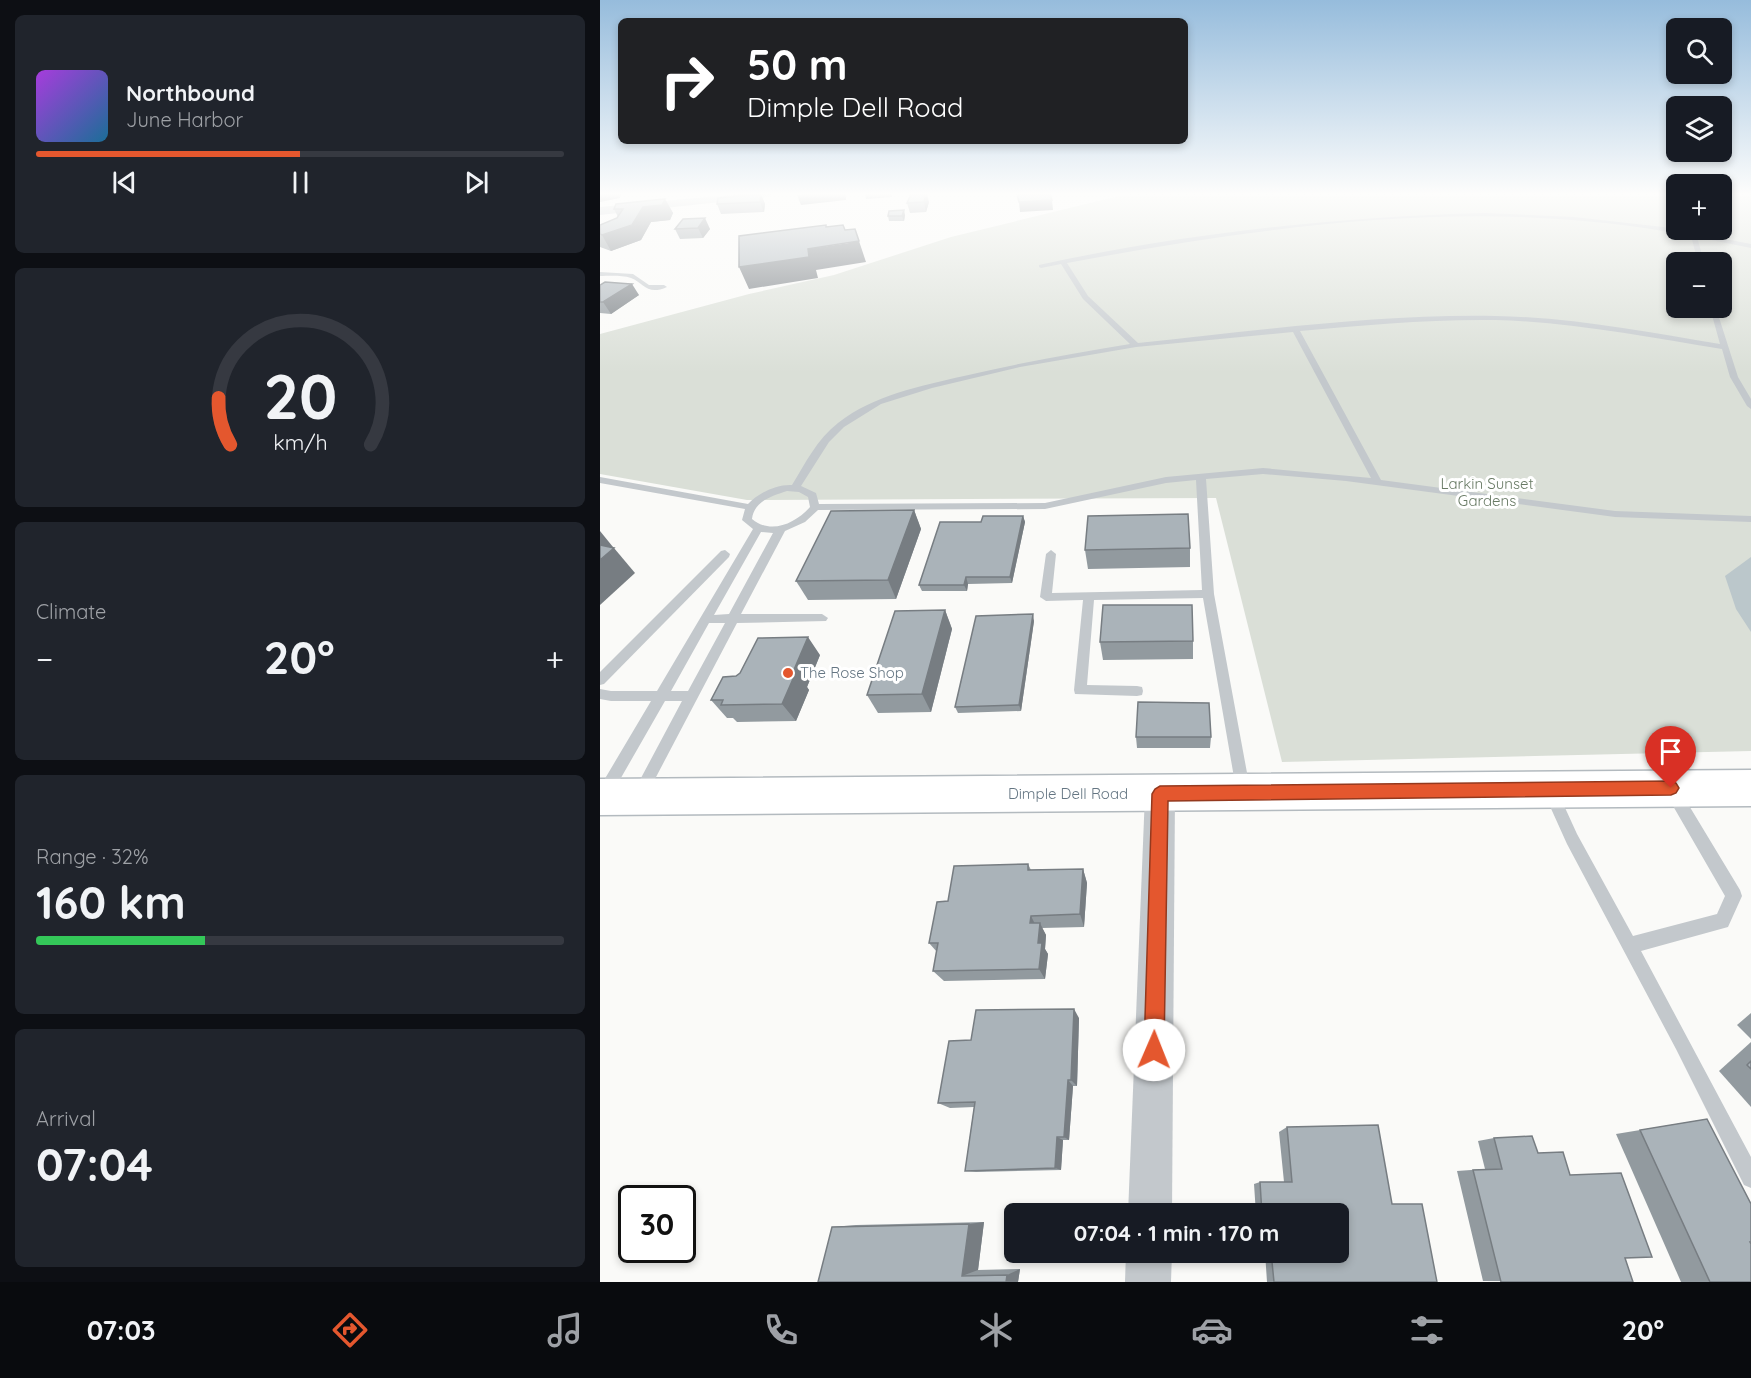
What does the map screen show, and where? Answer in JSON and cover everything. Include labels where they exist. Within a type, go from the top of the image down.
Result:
[{"type":"street","name":"Dimple Dell Road","points":[[614,797],[1751,788]]},
{"type":"street","points":[[1150,1203],[1160,794]]},
{"type":"street","points":[[1148,1282],[1149,1263]]},
{"type":"lane","points":[[1041,266],[1108,254]]},
{"type":"lane","points":[[1063,262],[1078,290],[1094,308],[1136,345]]},
{"type":"lane","points":[[600,274],[633,276],[647,287],[664,287]]},
{"type":"lane","points":[[795,488],[825,440],[841,425],[878,402],[930,386],[1020,365],[1136,345],[1405,319],[1498,318],[1599,327],[1724,347]]},
{"type":"lane","points":[[1716,318],[1734,377],[1751,406]]},
{"type":"lane","points":[[1296,331],[1378,483]]},
{"type":"lane","points":[[815,507],[813,495],[795,488],[766,495],[750,507],[747,520],[758,529],[780,528],[802,520],[815,507],[1045,506],[1166,480],[1263,471],[1297,472],[1615,513],[1751,519]]},
{"type":"lane","points":[[1200,476],[1208,594],[1244,793]]},
{"type":"lane","points":[[600,480],[750,507]]},
{"type":"lane","points":[[614,797],[691,696],[780,528]]},
{"type":"lane","points":[[614,797],[662,695],[758,529]]},
{"type":"lane","points":[[600,680],[725,554]]},
{"type":"lane","points":[[1051,554],[1046,597],[1208,594]]},
{"type":"lane","points":[[742,557],[765,558]]},
{"type":"lane","points":[[1089,596],[1080,690],[1137,690]]},
{"type":"lane","points":[[706,619],[822,618]]},
{"type":"lane","points":[[600,694],[691,696]]},
{"type":"lane","points":[[1629,945],[1722,921],[1734,896],[1671,788]]},
{"type":"lane","points":[[1549,789],[1572,839],[1751,1178]]},
{"type":"green space","name":"Larkin Sunset Gardens","points":[[899,254],[1666,254],[1666,318],[1732,318],[1732,254],[1751,254],[1751,751],[1282,762],[1216,498],[747,500],[600,474],[600,334],[749,294],[834,275]]},
{"type":"shaded area","points":[[1751,557],[1751,632],[1736,609],[1725,576]]},
{"type":"building","points":[[739,254],[809,254],[809,257],[739,267]]},
{"type":"building","points":[[605,282],[632,284],[600,302],[600,285]]},
{"type":"building","points":[[914,510],[888,580],[796,581],[831,511]]},
{"type":"building","points":[[1188,514],[1190,548],[1085,550],[1088,516]]},
{"type":"building","points":[[983,516],[1023,516],[1010,577],[966,577],[964,585],[919,585],[940,522],[981,522]]},
{"type":"building","points":[[600,545],[614,548],[600,560]]},
{"type":"building","points":[[1103,605],[1192,605],[1193,641],[1100,642]]},
{"type":"building","points":[[945,610],[922,694],[867,695],[895,611]]},
{"type":"building","points":[[1033,614],[1019,705],[955,707],[976,616]]},
{"type":"building","points":[[808,637],[782,704],[721,705],[723,700],[711,700],[723,677],[736,676],[740,673],[758,638]]},
{"type":"building","points":[[1138,702],[1209,703],[1211,737],[1136,737]]},
{"type":"building","points":[[1028,864],[1028,870],[1083,869],[1080,914],[1031,916],[1030,923],[1040,923],[1038,943],[1042,943],[1039,969],[933,971],[938,943],[929,943],[937,902],[948,901],[954,866]]},
{"type":"building","points":[[1074,1009],[1071,1080],[1068,1080],[1064,1137],[1057,1137],[1055,1168],[965,1171],[975,1102],[938,1103],[949,1041],[971,1040],[976,1010]]},
{"type":"building","points":[[1707,1119],[1751,1204],[1751,1282],[1710,1282],[1640,1130]]},
{"type":"building","points":[[1378,1125],[1392,1204],[1422,1204],[1437,1282],[1274,1282],[1272,1263],[1349,1263],[1349,1203],[1261,1203],[1260,1182],[1292,1182],[1287,1127]]},
{"type":"building","points":[[1532,1136],[1538,1153],[1563,1152],[1570,1175],[1621,1173],[1652,1257],[1625,1258],[1633,1282],[1501,1282],[1473,1170],[1502,1169],[1494,1138]]},
{"type":"building","points":[[969,1224],[962,1276],[1007,1275],[1006,1282],[818,1282],[832,1227]]},
{"type":"place","name":"The Rose Shop","points":[[788,673]]},
{"type":"route","points":[[1154,1050],[1160,794],[1671,788]]}]
